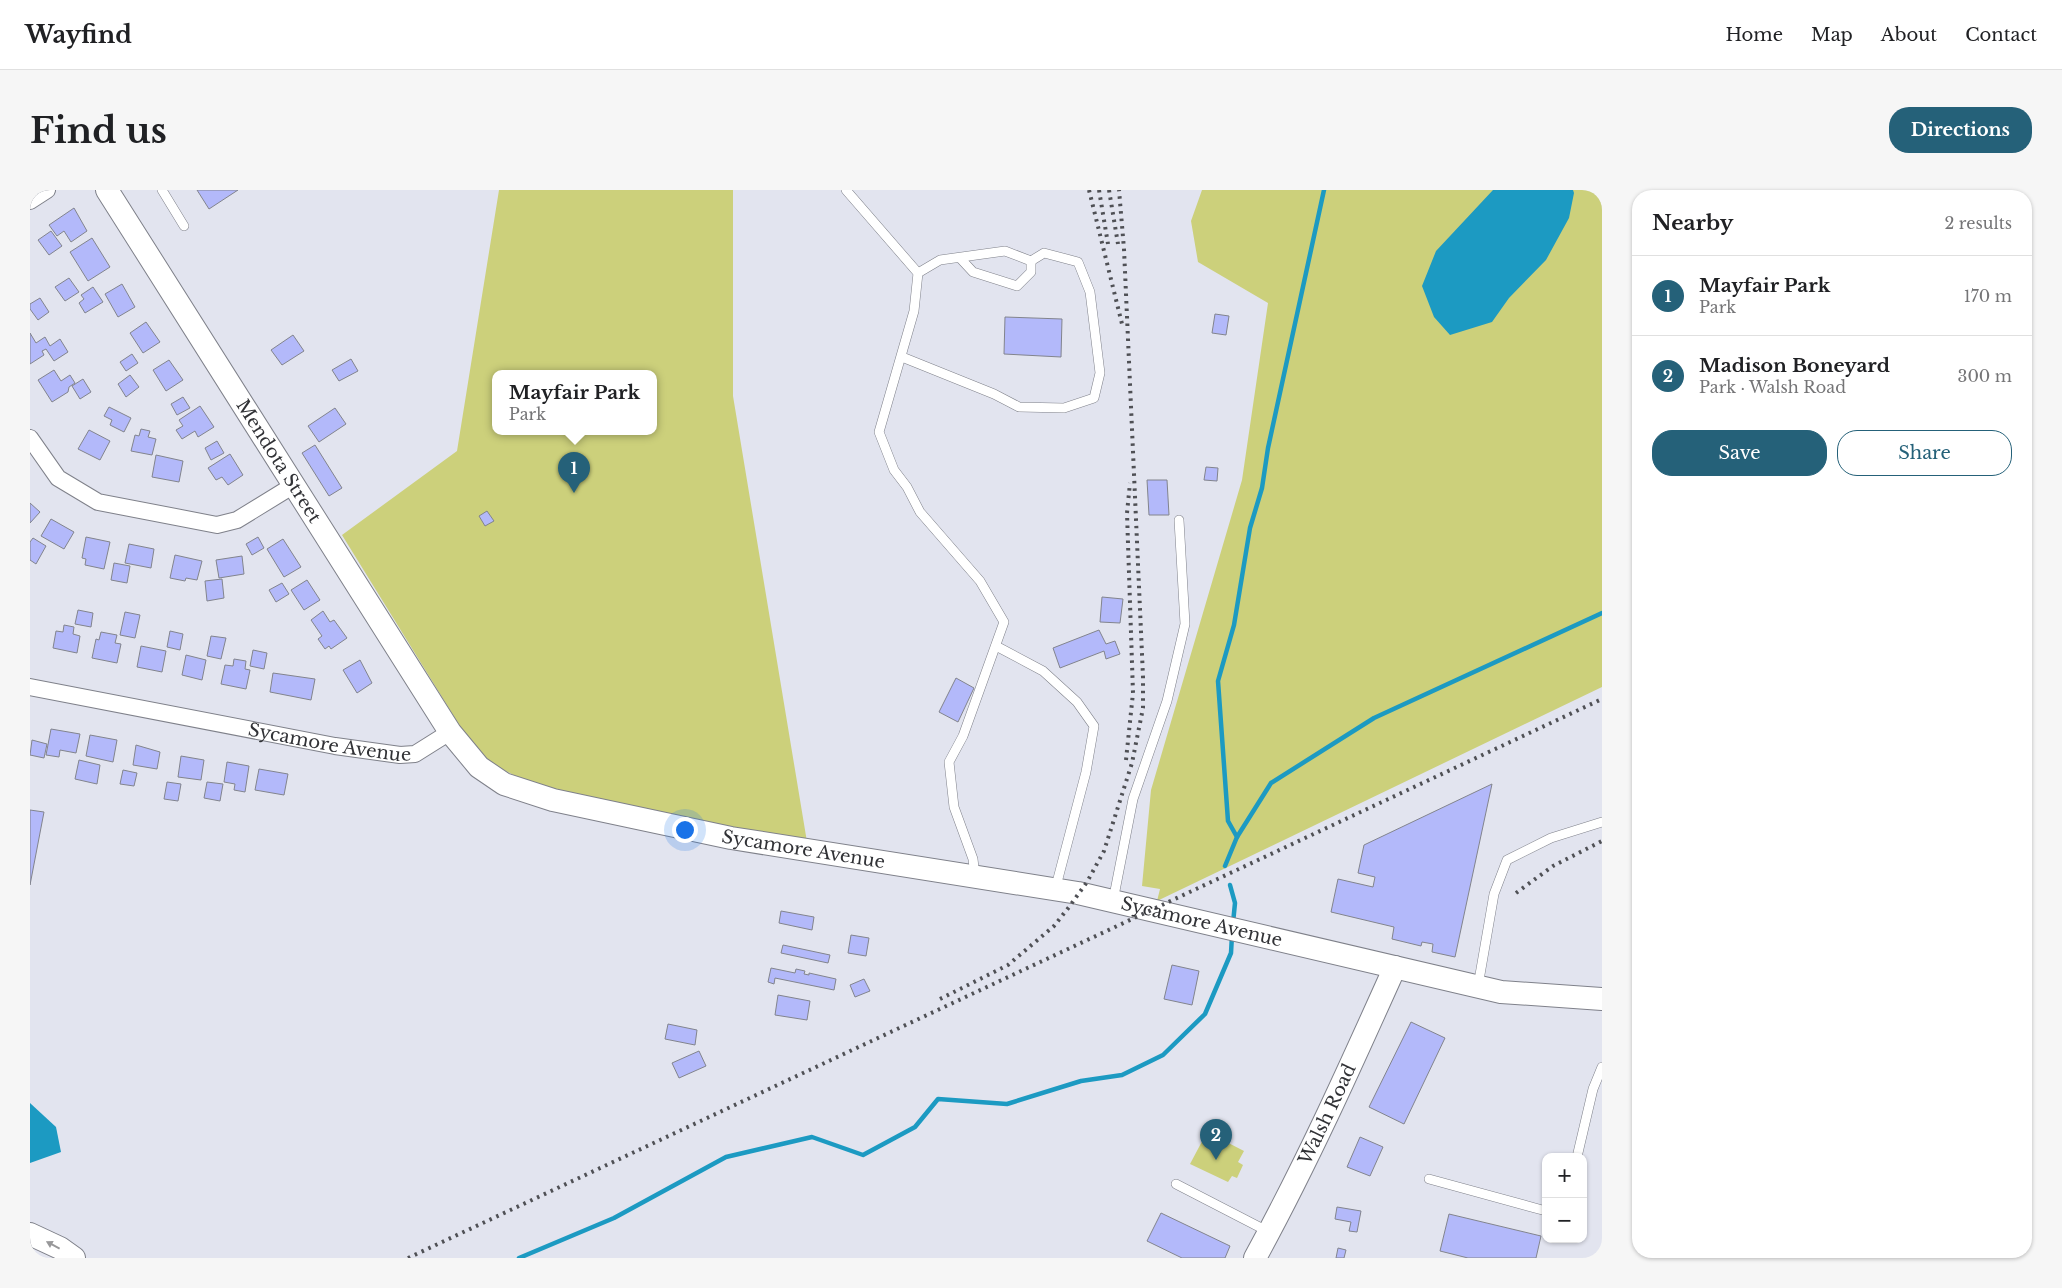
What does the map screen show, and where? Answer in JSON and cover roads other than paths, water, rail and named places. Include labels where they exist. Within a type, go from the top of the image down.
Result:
[{"type":"street","points":[[30,201],[46,190]]},
{"type":"street","name":"Mendota Street","points":[[107,190],[450,732]]},
{"type":"street","points":[[30,438],[58,478],[98,502],[217,525],[237,520],[294,485]]},
{"type":"street","name":"Sycamore Avenue","points":[[30,687],[335,746],[400,755],[415,754],[450,732],[479,767],[498,780],[552,800],[731,838],[975,876],[1113,901],[1501,992],[1602,999]]},
{"type":"street","name":"Walsh Road","points":[[1255,1258],[1270,1232],[1356,1054],[1395,966]]},
{"type":"street","points":[[30,1234],[74,1258]]},
{"type":"lane","points":[[162,190],[184,226]]},
{"type":"lane","points":[[846,190],[918,273],[914,311],[879,432],[894,470],[907,486],[920,512],[980,580],[1004,622],[963,736],[949,762],[954,808],[973,859],[975,876]]},
{"type":"lane","points":[[918,273],[940,260],[1005,251],[1031,261]]},
{"type":"lane","points":[[902,357],[994,394],[1019,407],[1064,408],[1094,398],[1100,373],[1090,292],[1078,262],[1044,253],[1031,261]]},
{"type":"lane","points":[[960,258],[973,272],[1017,286],[1031,272],[1031,261]]},
{"type":"lane","points":[[1113,901],[1133,799],[1167,700],[1185,624],[1179,520]]},
{"type":"lane","points":[[996,646],[1043,671],[1077,702],[1094,726],[1086,772],[1055,890]]},
{"type":"lane","points":[[1478,986],[1494,894],[1507,860],[1551,838],[1602,822]]},
{"type":"lane","points":[[1578,1153],[1593,1089],[1602,1067]]},
{"type":"lane","points":[[1429,1179],[1542,1210]]},
{"type":"lane","points":[[1176,1184],[1270,1232]]},
{"type":"water","points":[[1493,190],[1573,190],[1574,193],[1569,218],[1546,260],[1509,298],[1492,322],[1450,335],[1434,317],[1422,286],[1436,251]]},
{"type":"water","points":[[30,1103],[56,1127],[61,1152],[30,1163]]},
{"type":"waterway","points":[[1237,837],[1228,821],[1218,681],[1234,625],[1250,528],[1262,488],[1268,448],[1324,190]]},
{"type":"waterway","points":[[1225,866],[1237,837],[1271,783],[1374,718],[1602,613]]},
{"type":"waterway","points":[[1230,885],[1235,903],[1233,923]]},
{"type":"waterway","points":[[519,1258],[614,1218],[726,1157],[812,1137],[863,1155],[915,1127],[938,1099],[1007,1104],[1081,1081],[1122,1075],[1163,1055],[1205,1014],[1231,953],[1232,935]]},
{"type":"railway","points":[[1089,190],[1122,324]]},
{"type":"railway","points":[[1099,190],[1108,244]]},
{"type":"railway","points":[[1109,190],[1118,244]]},
{"type":"railway","points":[[940,999],[1008,965],[1054,926],[1087,882],[1104,851],[1132,763],[1143,708],[1143,677],[1124,249],[1119,190]]},
{"type":"railway","points":[[1126,760],[1133,693],[1127,513],[1130,483]]},
{"type":"railway","points":[[408,1258],[1602,699]]},
{"type":"railway","points":[[1516,893],[1553,866],[1602,841]]},
{"type":"place","name":"Mayfair Park","points":[[574,493]]},
{"type":"place","name":"Madison Boneyard","points":[[1216,1160]]}]
